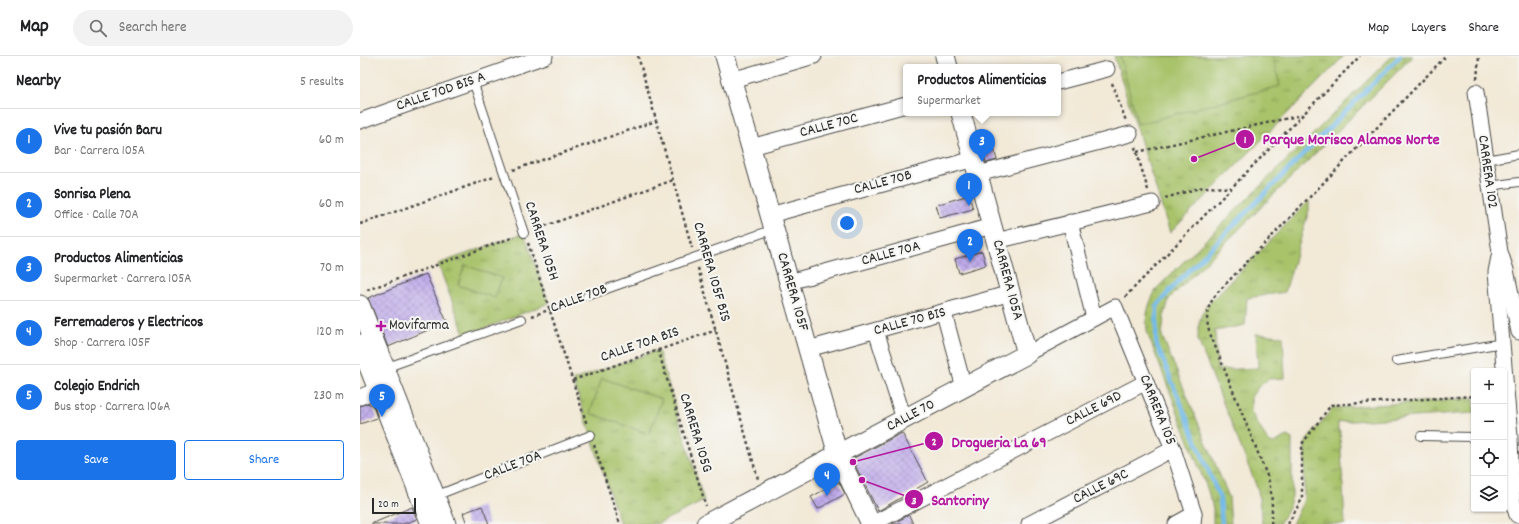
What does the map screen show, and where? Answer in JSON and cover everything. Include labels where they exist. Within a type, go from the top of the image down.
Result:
[{"type":"street","name":"CALLE 70D BIS A","points":[[360,121],[545,56]]},
{"type":"street","name":"CARRERA 105F","points":[[725,56],[838,455],[871,524]]},
{"type":"street","points":[[732,80],[814,56]]},
{"type":"street","points":[[1061,81],[1107,69]]},
{"type":"street","name":"CARRERA 102","points":[[1476,92],[1500,252],[1506,270],[1519,332]]},
{"type":"street","name":"CALLE 70C","points":[[751,147],[903,106]]},
{"type":"street","name":"CARRERA 105A","points":[[962,116],[1027,354]]},
{"type":"street","name":"CALLE 70B","points":[[772,222],[976,166],[1130,134]]},
{"type":"street","name":"CALLE 70A","points":[[789,282],[994,234],[1070,222],[1152,203]]},
{"type":"street","points":[[1070,222],[1094,318]]},
{"type":"street","name":"CARRERA 102","points":[[1500,252],[1496,272],[1511,437],[1512,493],[1513,502],[1518,515]]},
{"type":"street","name":"CALLE 70 BIS","points":[[808,350],[1011,293]]},
{"type":"street","points":[[360,305],[431,524]]},
{"type":"street","name":"CALLE 70","points":[[708,523],[1114,307]]},
{"type":"street","name":"CARRERA 105","points":[[1114,307],[1173,449],[1194,519]]},
{"type":"street","points":[[944,313],[964,388]]},
{"type":"street","points":[[876,331],[904,419]]},
{"type":"street","points":[[1503,343],[1519,340]]},
{"type":"street","points":[[360,344],[385,380],[446,524]]},
{"type":"street","points":[[360,397],[385,380]]},
{"type":"street","name":"CALLE 69D","points":[[871,524],[1146,382]]},
{"type":"street","name":"CALLE 69C","points":[[1029,524],[1173,449]]},
{"type":"street","points":[[1176,524],[1194,519]]},
{"type":"lane","name":"CARRERA 105H","points":[[473,81],[524,233]]},
{"type":"lane","points":[[1486,160],[1519,154]]},
{"type":"lane","points":[[1489,186],[1519,182]]},
{"type":"lane","name":"CALLE 70B","points":[[587,296],[695,257],[772,222]]},
{"type":"lane","points":[[385,380],[522,319]]},
{"type":"lane","points":[[1396,361],[1503,343]]},
{"type":"lane","name":"CALLE 70A","points":[[435,496],[591,435]]},
{"type":"lane","points":[[1422,436],[1471,437]]},
{"type":"path","name":"CARRERA 105F BIS","points":[[638,56],[763,495]]},
{"type":"path","points":[[1114,307],[1360,56]]},
{"type":"path","points":[[1271,524],[1271,492],[1268,478],[1209,331],[1206,318],[1208,309],[1211,301],[1222,288],[1446,56]]},
{"type":"path","points":[[1476,92],[1479,56]]},
{"type":"path","points":[[1137,152],[1303,114]]},
{"type":"path","points":[[1152,203],[1203,186],[1231,188]]},
{"type":"path","name":"CARRERA 105H","points":[[524,233],[620,524]]},
{"type":"path","name":"CALLE 70B","points":[[522,319],[587,296]]},
{"type":"path","name":"CALLE 70A BIS","points":[[572,380],[716,330]]},
{"type":"path","name":"CARRERA 105G","points":[[658,350],[708,523]]},
{"type":"path","points":[[1288,524],[1302,499],[1302,444],[1331,405],[1471,396]]},
{"type":"green space","points":[[1114,56],[1344,56],[1170,233]]},
{"type":"green space","points":[[1120,56],[1273,56],[1280,86],[1138,124]]},
{"type":"green space","points":[[1392,56],[1413,56],[1169,299],[1164,317],[1162,336],[1229,497],[1231,524],[1213,524],[1213,508],[1208,491],[1148,335],[1146,322],[1151,300],[1157,288]]},
{"type":"green space","points":[[1309,201],[1309,210],[1285,292],[1247,298],[1245,325],[1215,331],[1217,370],[1258,368],[1256,334],[1283,336],[1285,378],[1269,379],[1258,387],[1251,397],[1251,412],[1267,440],[1272,444],[1287,436],[1292,439],[1292,496],[1288,509],[1279,524],[1262,524],[1258,490],[1198,340],[1199,325],[1201,317],[1208,304]]},
{"type":"green space","points":[[524,233],[549,303],[465,336],[438,264]]},
{"type":"green space","points":[[465,265],[502,278],[495,298],[458,285]]},
{"type":"green space","points":[[658,350],[704,501],[657,524],[620,524],[573,380]]},
{"type":"green space","points":[[602,378],[662,399],[649,434],[590,413]]},
{"type":"green space","points":[[1471,398],[1471,413],[1338,422],[1338,431],[1340,431],[1345,524],[1292,524],[1304,497],[1305,445],[1307,440],[1333,408]]},
{"type":"building","points":[[993,145],[997,160],[986,163],[982,148]]},
{"type":"building","points":[[969,195],[973,209],[940,218],[936,205]]},
{"type":"building","points":[[982,251],[986,265],[959,273],[955,259]]},
{"type":"building","points":[[426,274],[447,322],[388,347],[368,298]]},
{"type":"building","points":[[368,403],[373,406],[377,418],[360,424],[360,406]]},
{"type":"building","points":[[902,433],[928,482],[878,511],[852,459]]},
{"type":"building","points":[[839,482],[845,494],[818,509],[811,497]]},
{"type":"building","points":[[482,506],[489,524],[467,524],[463,513]]},
{"type":"building","points":[[412,507],[417,519],[403,524],[371,524]]},
{"type":"building","points":[[909,515],[913,524],[892,524]]},
{"type":"waterway","points":[[1222,524],[1220,499],[1156,343],[1157,306],[1173,287],[1400,56]]},
{"type":"place","name":"Parque Morisco Alamos Norte","points":[[1194,159]]},
{"type":"place","name":"Productos Alimenticias","points":[[982,162]]},
{"type":"place","name":"Vive tu pasión Baru","points":[[969,206]]},
{"type":"place","name":"Sonrisa Plena","points":[[970,262]]},
{"type":"place","name":"Movifarma","points":[[381,326]]},
{"type":"place","name":"Colegio Endrich","points":[[382,417]]},
{"type":"place","name":"Drogueria La 69","points":[[853,462]]},
{"type":"place","name":"Santoriny","points":[[862,480]]},
{"type":"place","name":"Ferremaderos y Electricos","points":[[827,496]]}]
